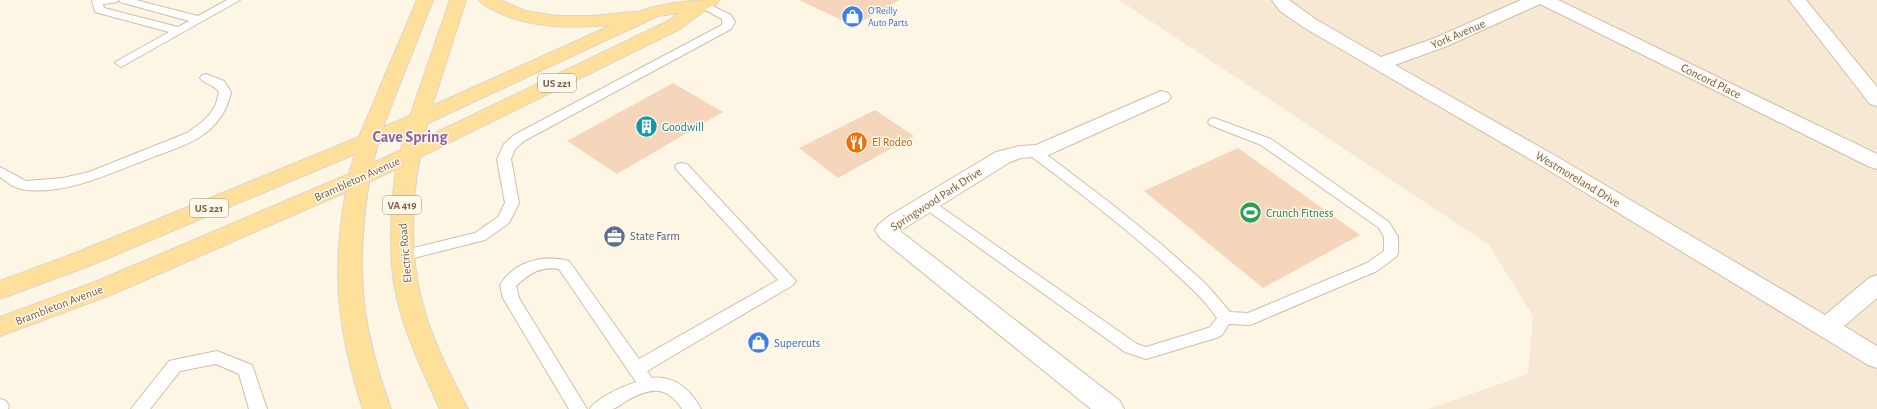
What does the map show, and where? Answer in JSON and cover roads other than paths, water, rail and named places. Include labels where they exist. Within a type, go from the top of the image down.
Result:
[{"type":"main road","points":[[377,409],[366,382],[355,340],[348,290],[349,243],[368,140],[425,0]]},
{"type":"main road","name":"Electric Road","points":[[454,409],[428,358],[413,312],[402,256],[402,190],[417,120],[458,0]]},
{"type":"main road","points":[[488,0],[501,9],[534,18],[569,21],[606,20],[654,12]]},
{"type":"main road","name":"US 221","points":[[0,290],[86,258],[417,120],[654,12],[706,2]]},
{"type":"main road","name":"Brambleton Avenue","points":[[0,327],[104,288],[409,156],[674,25],[706,2]]},
{"type":"main road","points":[[0,279],[86,258]]},
{"type":"street","name":"Westmoreland Drive","points":[[1280,0],[1286,7],[1309,23],[1554,164],[1877,358]]},
{"type":"street","name":"York Avenue","points":[[1380,64],[1441,42],[1535,0]]},
{"type":"street","name":"Concord Place","points":[[1545,0],[1877,162]]},
{"type":"street","points":[[1797,0],[1877,100]]},
{"type":"street","name":"Springwood Park Drive","points":[[1110,409],[886,230],[926,203],[1003,157],[1051,146],[1161,98]]},
{"type":"street","points":[[1826,328],[1877,284]]},
{"type":"lane","points":[[113,0],[97,0],[99,10],[179,31]]},
{"type":"lane","points":[[124,0],[199,20]]},
{"type":"lane","points":[[121,63],[235,0]]},
{"type":"lane","points":[[402,256],[480,238],[504,220],[512,204],[504,159],[509,147],[526,134],[726,27],[729,22],[728,17],[706,2]]},
{"type":"lane","points":[[0,171],[9,179],[19,184],[32,186],[59,183],[97,174],[181,141],[197,133],[211,121],[223,103],[225,92],[220,84],[206,78]]},
{"type":"lane","points":[[1214,122],[1266,142],[1384,225],[1391,237],[1391,253],[1372,267],[1249,319],[1224,318]]},
{"type":"lane","points":[[1033,151],[1081,185],[1131,226],[1200,288],[1217,306],[1224,318]]},
{"type":"lane","points":[[635,368],[788,281],[682,167]]},
{"type":"lane","points":[[926,203],[1131,348],[1146,353],[1210,334],[1216,331],[1224,318]]},
{"type":"lane","points":[[578,409],[511,298],[508,285],[522,272],[533,265],[549,262],[564,265],[647,384]]},
{"type":"lane","points":[[140,409],[174,366],[218,357],[246,370],[258,409]]},
{"type":"lane","points":[[599,409],[647,384],[666,384],[678,390],[692,409]]},
{"type":"place","name":"O'Reilly Auto Parts","points":[[852,16]]},
{"type":"place","name":"Goodwill","points":[[646,127]]},
{"type":"place","name":"El Rodeo","points":[[857,142]]},
{"type":"place","name":"Crunch Fitness","points":[[1250,213]]},
{"type":"place","name":"State Farm","points":[[614,236]]},
{"type":"place","name":"Supercuts","points":[[758,343]]},
{"type":"district","name":"Cave Spring","points":[[410,136]]}]
